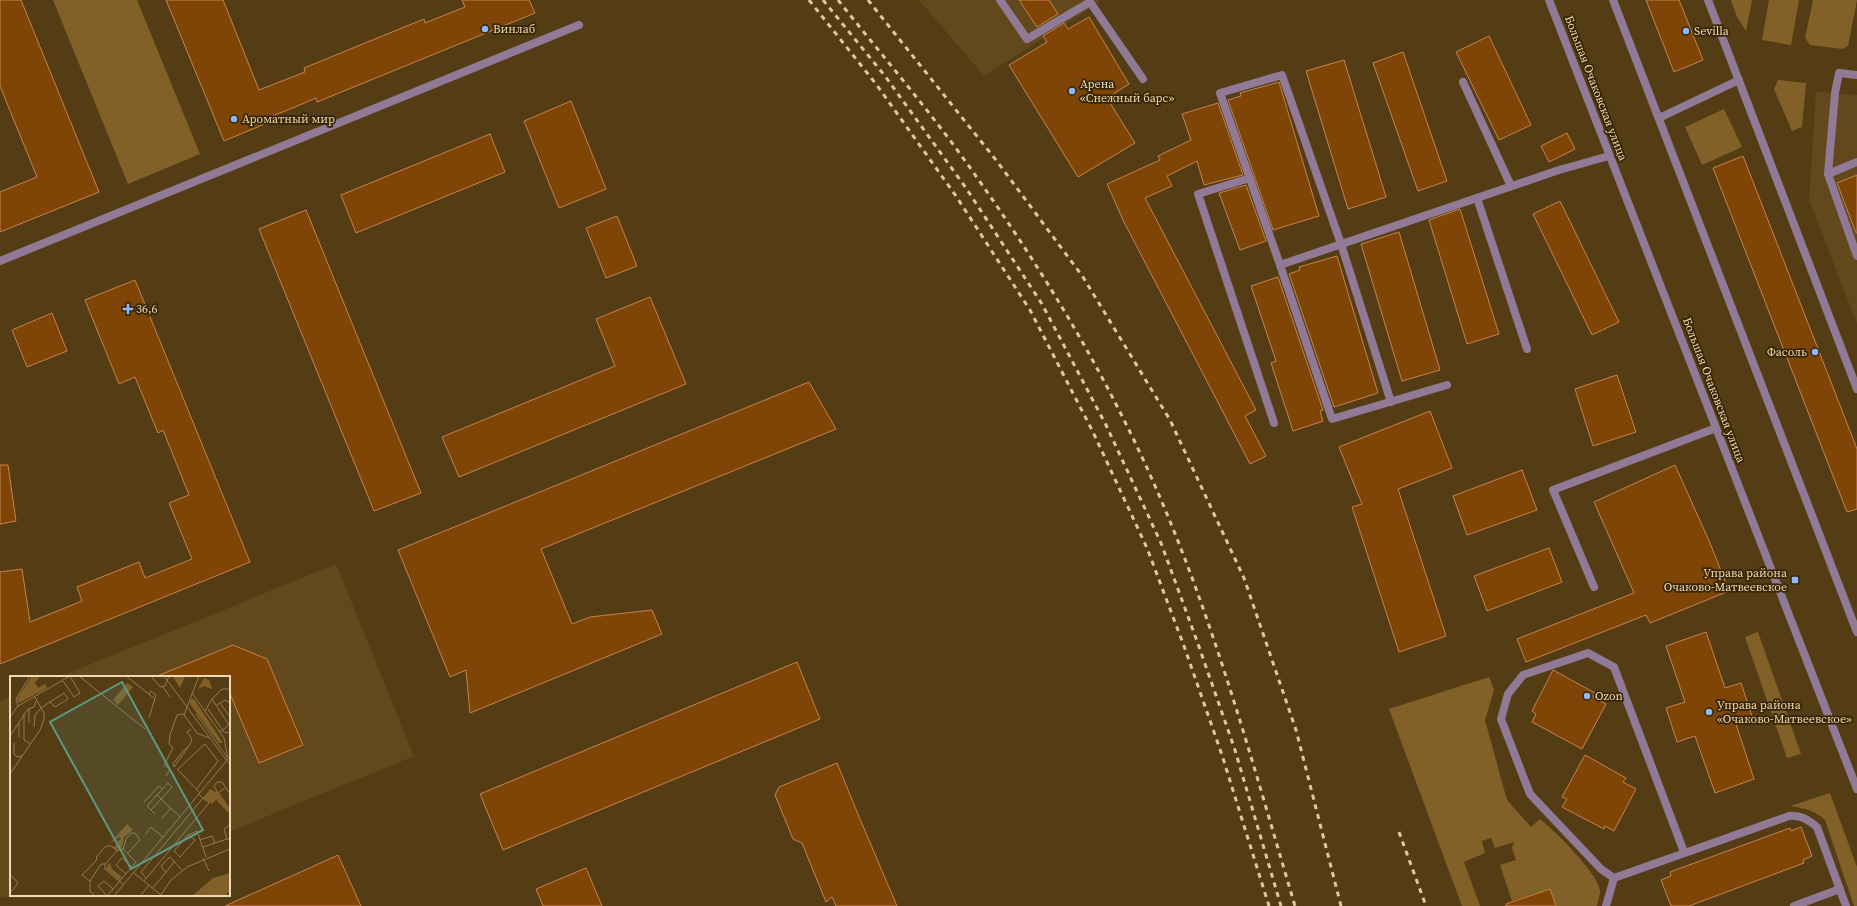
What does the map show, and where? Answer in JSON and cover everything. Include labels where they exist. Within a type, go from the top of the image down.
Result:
[{"type":"street","points":[[1000,0],[1027,39],[1090,2],[1143,79]]},
{"type":"street","name":"Большая Очаковская улица","points":[[1549,0],[1857,789]]},
{"type":"street","points":[[1613,0],[1853,611],[1857,632]]},
{"type":"street","points":[[1708,0],[1857,390]]},
{"type":"street","points":[[0,261],[579,26]]},
{"type":"street","points":[[1857,75],[1839,73],[1835,93],[1828,174],[1857,256]]},
{"type":"street","points":[[1391,402],[1341,244],[1282,75],[1220,93],[1332,419],[1391,402],[1448,385]]},
{"type":"street","points":[[1659,118],[1739,80]]},
{"type":"street","points":[[1463,82],[1511,186]]},
{"type":"street","points":[[1280,265],[1511,186],[1609,156]]},
{"type":"street","points":[[1828,174],[1857,162]]},
{"type":"street","points":[[1250,178],[1198,194],[1274,423]]},
{"type":"street","points":[[1477,198],[1527,349]]},
{"type":"street","points":[[1594,587],[1553,490],[1716,428]]},
{"type":"street","points":[[1614,878],[1601,869],[1530,794],[1501,719],[1508,694],[1523,676],[1588,653],[1614,667],[1684,852]]},
{"type":"street","points":[[1614,878],[1789,816],[1798,815],[1817,827],[1846,906]]},
{"type":"street","points":[[1606,906],[1614,878]]},
{"type":"street","points":[[1794,906],[1840,889]]},
{"type":"shaded area","points":[[53,0],[137,0],[200,154],[128,184]]},
{"type":"shaded area","points":[[919,0],[1098,0],[1100,2],[984,76]]},
{"type":"shaded area","points":[[1731,0],[1752,0],[1746,31],[1737,17]]},
{"type":"shaded area","points":[[1769,0],[1799,0],[1791,45],[1762,40]]},
{"type":"shaded area","points":[[1813,0],[1857,0],[1848,46],[1842,49],[1810,45],[1805,38]]},
{"type":"shaded area","points":[[1778,80],[1806,83],[1802,127],[1792,131],[1774,89]]},
{"type":"shaded area","points":[[1816,92],[1857,95],[1857,324],[1809,200]]},
{"type":"shaded area","points":[[1724,109],[1742,147],[1702,165],[1685,127]]},
{"type":"shaded area","points":[[336,564],[414,756],[230,832],[230,676],[61,676]]},
{"type":"shaded area","points":[[1758,632],[1801,754],[1787,758],[1745,637]]},
{"type":"shaded area","points":[[1489,677],[1494,690],[1485,720],[1507,800],[1531,827],[1540,819],[1575,853],[1598,883],[1600,891],[1597,906],[1556,906],[1550,889],[1512,901],[1500,865],[1516,860],[1512,848],[1514,842],[1495,848],[1491,838],[1482,841],[1485,853],[1464,862],[1480,906],[1462,906],[1389,709]]},
{"type":"shaded area","points":[[10,696],[10,896],[72,896],[0,897],[0,701]]},
{"type":"shaded area","points":[[1830,793],[1857,867],[1857,906],[1854,906],[1825,820],[1813,812],[1790,806]]},
{"type":"building","points":[[0,0],[21,0],[99,192],[0,232],[0,192],[37,177],[0,86]]},
{"type":"building","points":[[166,0],[223,0],[259,90],[305,72],[304,68],[424,19],[425,23],[465,7],[462,0],[529,0],[535,13],[317,102],[316,98],[270,117],[272,121],[224,141]]},
{"type":"building","points":[[1019,0],[1049,0],[1058,14],[1037,27]]},
{"type":"building","points":[[1646,0],[1679,0],[1703,60],[1674,72]]},
{"type":"building","name":"Арена «Снежный барс»","points":[[1089,17],[1129,84],[1107,98],[1135,143],[1078,177],[1009,65],[1047,42],[1043,36],[1064,23],[1068,29]]},
{"type":"building","points":[[1489,36],[1531,125],[1499,140],[1456,52]]},
{"type":"building","points":[[1403,52],[1447,181],[1418,191],[1373,63]]},
{"type":"building","points":[[1344,60],[1386,197],[1348,209],[1306,71]]},
{"type":"building","points":[[1279,82],[1319,216],[1273,230],[1228,100],[1241,96],[1240,93]]},
{"type":"building","points":[[571,101],[606,189],[559,208],[524,121]]},
{"type":"building","points":[[1218,103],[1243,175],[1204,185],[1197,161],[1167,176],[1172,186],[1145,198],[1256,410],[1245,416],[1266,456],[1250,464],[1124,222],[1107,184],[1160,160],[1158,156],[1191,140],[1182,114]]},
{"type":"building","points":[[1567,133],[1575,149],[1549,162],[1541,146]]},
{"type":"building","points":[[490,134],[505,172],[356,233],[341,195]]},
{"type":"building","points":[[1743,156],[1857,449],[1857,509],[1847,512],[1713,168]]},
{"type":"building","points":[[1857,175],[1857,233],[1856,233],[1837,183]]},
{"type":"building","points":[[1246,185],[1266,241],[1240,250],[1219,193]]},
{"type":"building","points":[[1560,201],[1619,322],[1592,335],[1533,214]]},
{"type":"building","points":[[1460,209],[1499,334],[1467,344],[1429,220]]},
{"type":"building","points":[[306,210],[421,493],[374,511],[259,229]]},
{"type":"building","points":[[617,216],[637,266],[606,278],[586,228]]},
{"type":"building","points":[[1399,232],[1440,370],[1402,381],[1361,244]]},
{"type":"building","points":[[1337,256],[1378,393],[1334,407],[1289,274],[1300,270],[1299,267]]},
{"type":"building","points":[[1278,277],[1323,410],[1320,411],[1323,421],[1293,431],[1271,363],[1276,361],[1251,286]]},
{"type":"building","points":[[135,280],[250,562],[0,664],[0,572],[22,569],[30,622],[82,601],[77,587],[139,562],[145,578],[192,559],[169,503],[189,495],[163,430],[158,433],[135,377],[119,384],[85,300]]},
{"type":"building","points":[[650,297],[686,384],[459,477],[442,437],[615,366],[596,319]]},
{"type":"building","points":[[52,313],[67,351],[27,367],[12,330]]},
{"type":"building","points":[[1617,375],[1636,432],[1593,446],[1575,389]]},
{"type":"building","points":[[809,382],[836,429],[541,549],[572,624],[590,617],[652,610],[662,634],[470,713],[466,670],[450,677],[398,550]]},
{"type":"building","points":[[1430,411],[1452,468],[1398,489],[1446,636],[1399,652],[1352,507],[1362,504],[1339,447]]},
{"type":"building","points":[[0,465],[8,465],[16,521],[0,524]]},
{"type":"building","points":[[1675,465],[1710,543],[1729,591],[1650,623],[1646,615],[1526,662],[1517,639],[1634,593],[1594,502]]},
{"type":"building","points":[[1522,470],[1537,510],[1467,535],[1453,496]]},
{"type":"building","points":[[1549,548],[1562,582],[1487,611],[1474,576]]},
{"type":"building","name":"Управа района «Очаково-Матвеевское»","points":[[1706,632],[1725,688],[1741,683],[1752,716],[1735,721],[1754,779],[1715,793],[1695,736],[1677,742],[1666,708],[1685,702],[1666,646]]},
{"type":"building","points":[[233,645],[267,659],[303,745],[259,763],[230,693],[230,676],[157,676]]},
{"type":"building","points":[[797,662],[820,719],[503,850],[480,794]]},
{"type":"building","points":[[1553,670],[1595,693],[1593,697],[1606,704],[1582,749],[1532,722],[1536,714],[1532,711]]},
{"type":"building","points":[[1585,755],[1626,778],[1623,782],[1636,789],[1614,831],[1605,826],[1604,829],[1562,807],[1567,799],[1562,797]]},
{"type":"building","points":[[837,763],[897,906],[836,906],[832,897],[826,902],[802,843],[793,839],[775,795],[779,787]]},
{"type":"building","points":[[1801,827],[1812,856],[1803,860],[1804,863],[1689,906],[1671,906],[1661,880],[1671,876],[1670,872],[1790,828],[1791,831]]},
{"type":"building","points":[[338,855],[361,906],[225,906],[305,870]]},
{"type":"building","points":[[586,868],[602,906],[543,906],[536,889]]},
{"type":"building","points":[[1550,889],[1556,906],[1506,906],[1506,904]]},
{"type":"railway","points":[[809,0],[876,84],[956,196],[1030,310],[1093,432],[1147,548],[1184,646],[1222,755],[1269,906]]},
{"type":"railway","points":[[823,0],[885,76],[966,188],[1042,304],[1106,425],[1161,543],[1197,641],[1235,750],[1281,906]]},
{"type":"railway","points":[[838,0],[945,133],[998,207],[1036,265],[1090,355],[1122,416],[1150,475],[1199,596],[1240,719],[1295,906]]},
{"type":"railway","points":[[868,0],[996,160],[1083,277],[1170,420],[1244,578],[1296,730],[1341,906]]},
{"type":"railway","points":[[1399,832],[1426,906]]},
{"type":"place","name":"Винлаб","points":[[485,29]]},
{"type":"place","name":"Sevilla","points":[[1686,31]]},
{"type":"place","name":"Арена «Снежный барс»","points":[[1072,91]]},
{"type":"place","name":"Ароматный мир","points":[[234,119]]},
{"type":"place","name":"36,6","points":[[128,309]]},
{"type":"place","name":"Фасоль","points":[[1815,352]]},
{"type":"place","name":"Управа района Очаково-Матвеевское","points":[[1795,580]]},
{"type":"place","name":"Ozon","points":[[1587,696]]},
{"type":"place","name":"Управа района «Очаково-Матвеевское»","points":[[1709,712]]}]
